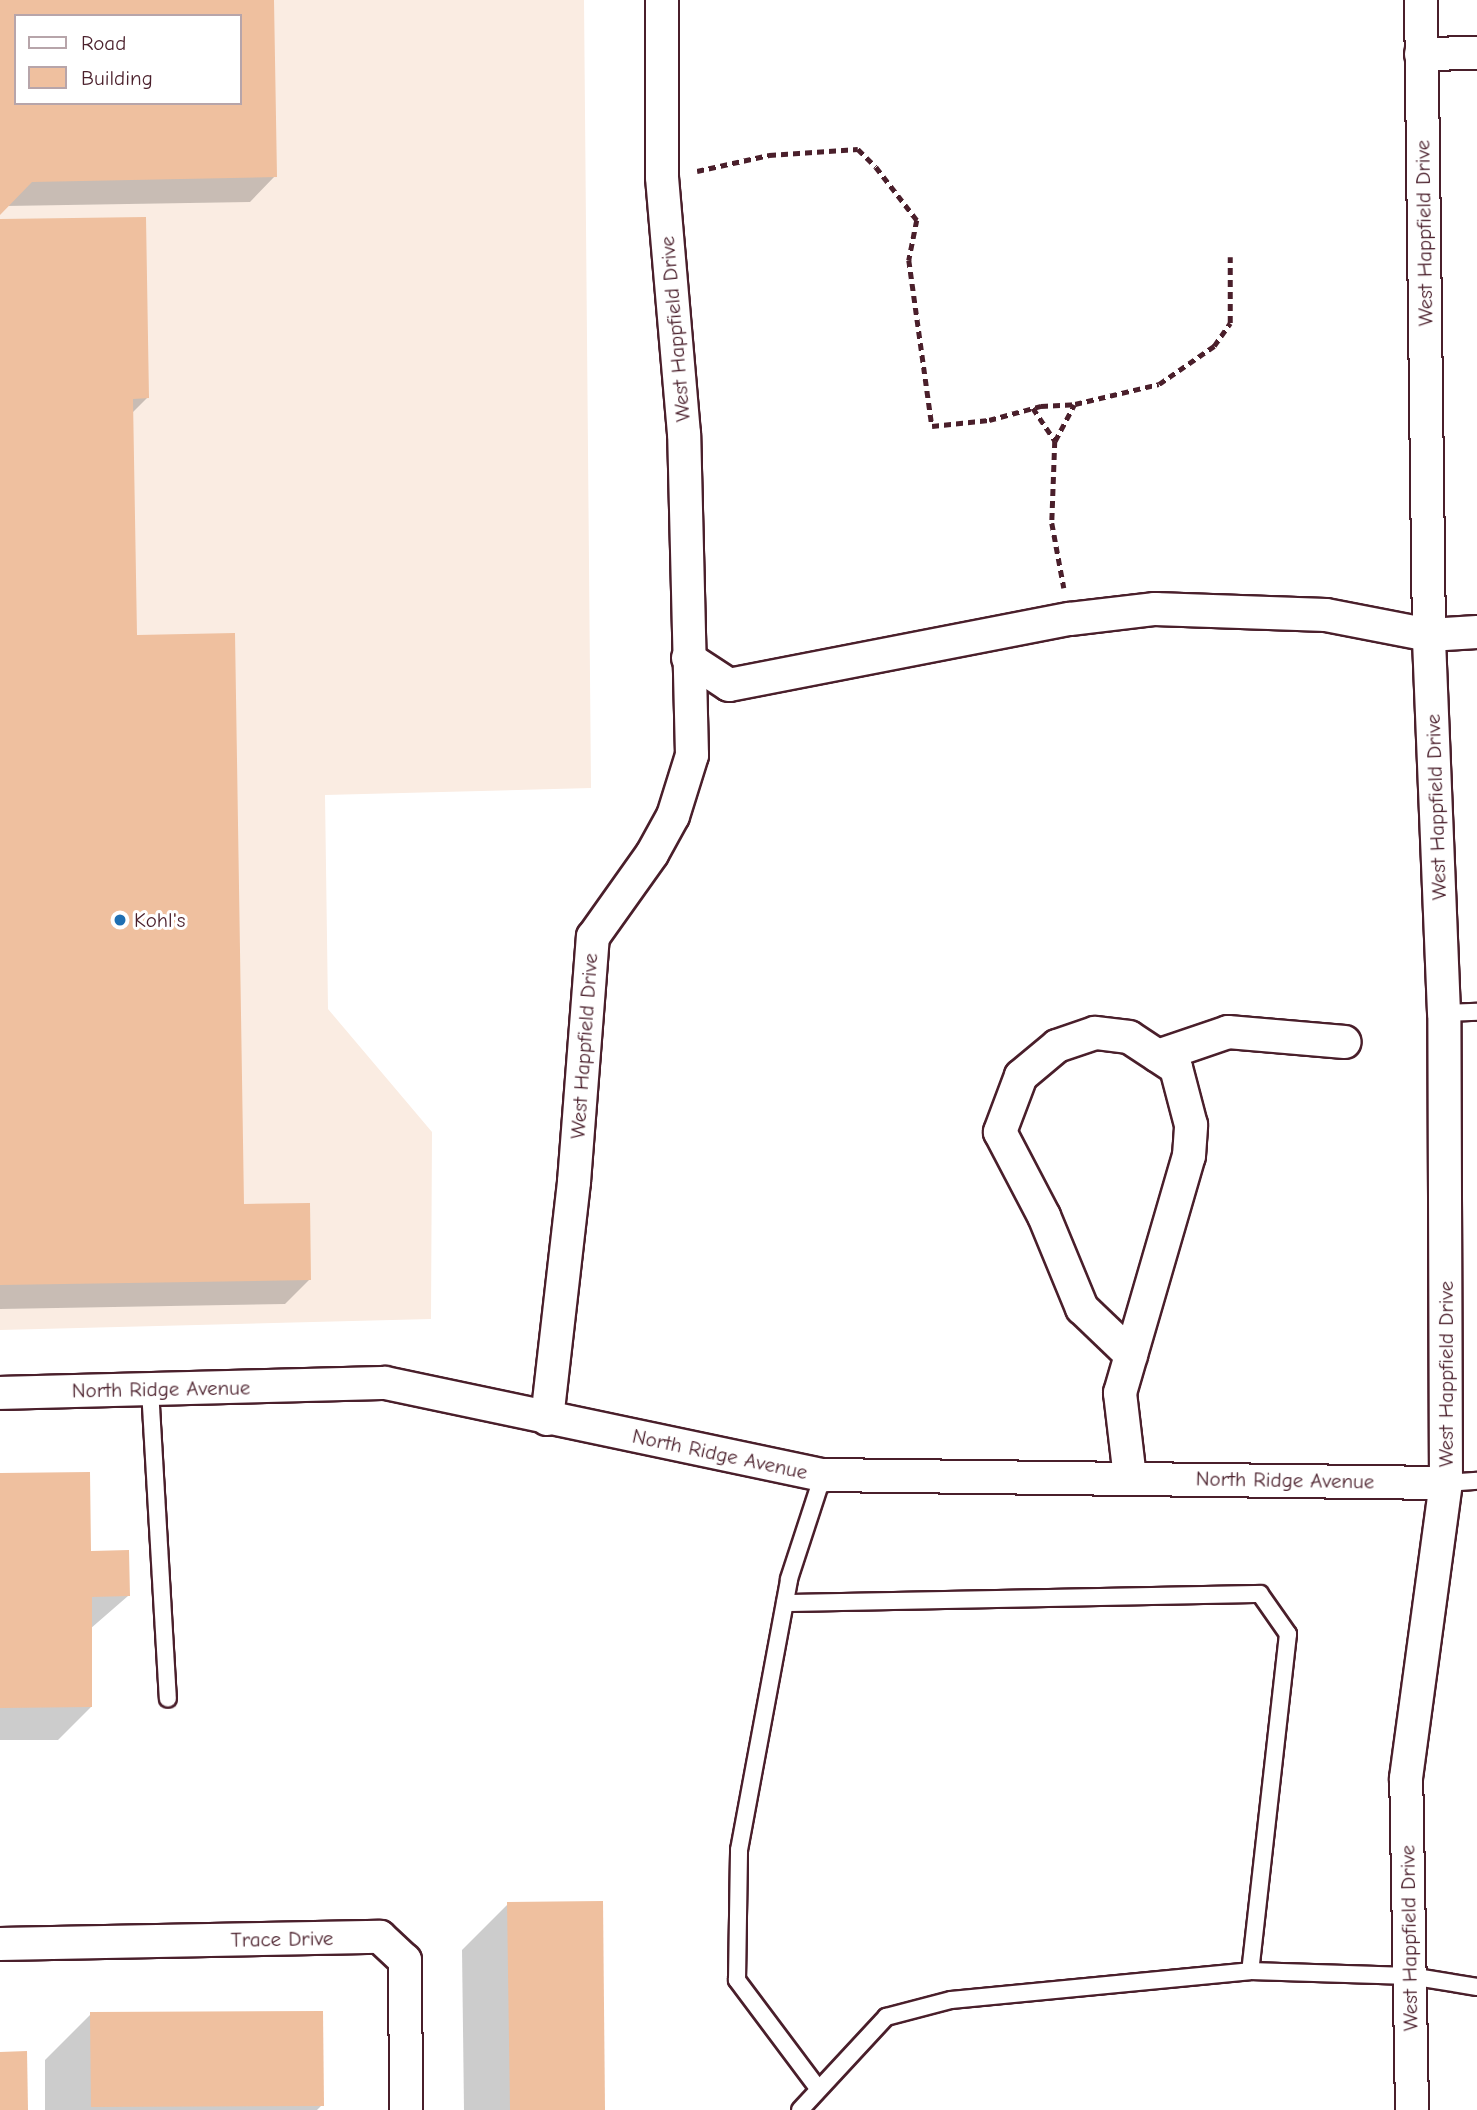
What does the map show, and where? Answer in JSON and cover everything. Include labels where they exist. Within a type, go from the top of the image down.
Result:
[{"type":"street","name":"West Happfield Drive","points":[[547,1419],[574,1182],[593,937],[673,816],[692,755],[684,434],[662,177],[662,0]]},
{"type":"street","name":"West Happfield Drive","points":[[1412,2110],[1406,1778],[1462,1482],[1429,635],[1421,0]]},
{"type":"street","points":[[1421,54],[1477,53]]},
{"type":"street","points":[[688,657],[729,685],[1070,619],[1201,608],[1265,615],[1326,615],[1429,635],[1477,632]]},
{"type":"street","points":[[1158,1056],[1228,1032],[1345,1042]]},
{"type":"street","points":[[1130,1478],[1120,1393],[1189,1156],[1191,1125],[1176,1068],[1129,1037],[1096,1033],[1057,1046],[1021,1076],[1000,1132],[1044,1216],[1082,1308],[1131,1355]]},
{"type":"street","name":"North Ridge Avenue","points":[[0,1393],[384,1383],[823,1475],[1462,1482]]},
{"type":"street","name":"Trace Drive","points":[[0,1944],[380,1937],[405,1960],[406,2110]]},
{"type":"lane","points":[[1444,1013],[1477,1012]]},
{"type":"lane","points":[[150,1389],[167,1698]]},
{"type":"lane","points":[[817,2087],[737,1980],[739,1850],[785,1603],[823,1475]]},
{"type":"lane","points":[[785,1603],[1260,1594],[1288,1634],[1250,1970]]},
{"type":"lane","points":[[800,2110],[817,2087],[886,2017],[951,2000],[1250,1970],[1410,1976],[1477,1986]]},
{"type":"path","points":[[697,171],[769,155],[858,149],[894,186],[917,220],[909,260],[933,426],[989,420],[1033,408],[1075,404],[1159,384],[1214,346],[1230,323],[1230,257]]},
{"type":"path","points":[[1070,619],[1052,523],[1055,441],[1075,404]]},
{"type":"path","points":[[1033,408],[1055,441]]},
{"type":"shaded area","points":[[0,0],[584,0],[591,788],[325,795],[328,1009],[432,1132],[431,1319],[0,1330]]},
{"type":"building","points":[[0,0],[274,0],[277,177],[32,182],[0,215]]},
{"type":"building","name":"Kohl's","points":[[146,217],[149,398],[133,399],[137,635],[235,633],[244,1204],[310,1203],[311,1280],[0,1285],[0,219]]},
{"type":"building","points":[[90,1472],[91,1551],[129,1550],[130,1596],[92,1597],[92,1707],[0,1708],[0,1473]]},
{"type":"building","points":[[603,1901],[605,2110],[510,2110],[507,1902]]},
{"type":"building","points":[[323,2011],[324,2106],[91,2107],[90,2012]]},
{"type":"building","points":[[27,2051],[28,2110],[0,2110],[0,2052]]},
{"type":"place","name":"Kohl's","points":[[120,920]]}]
